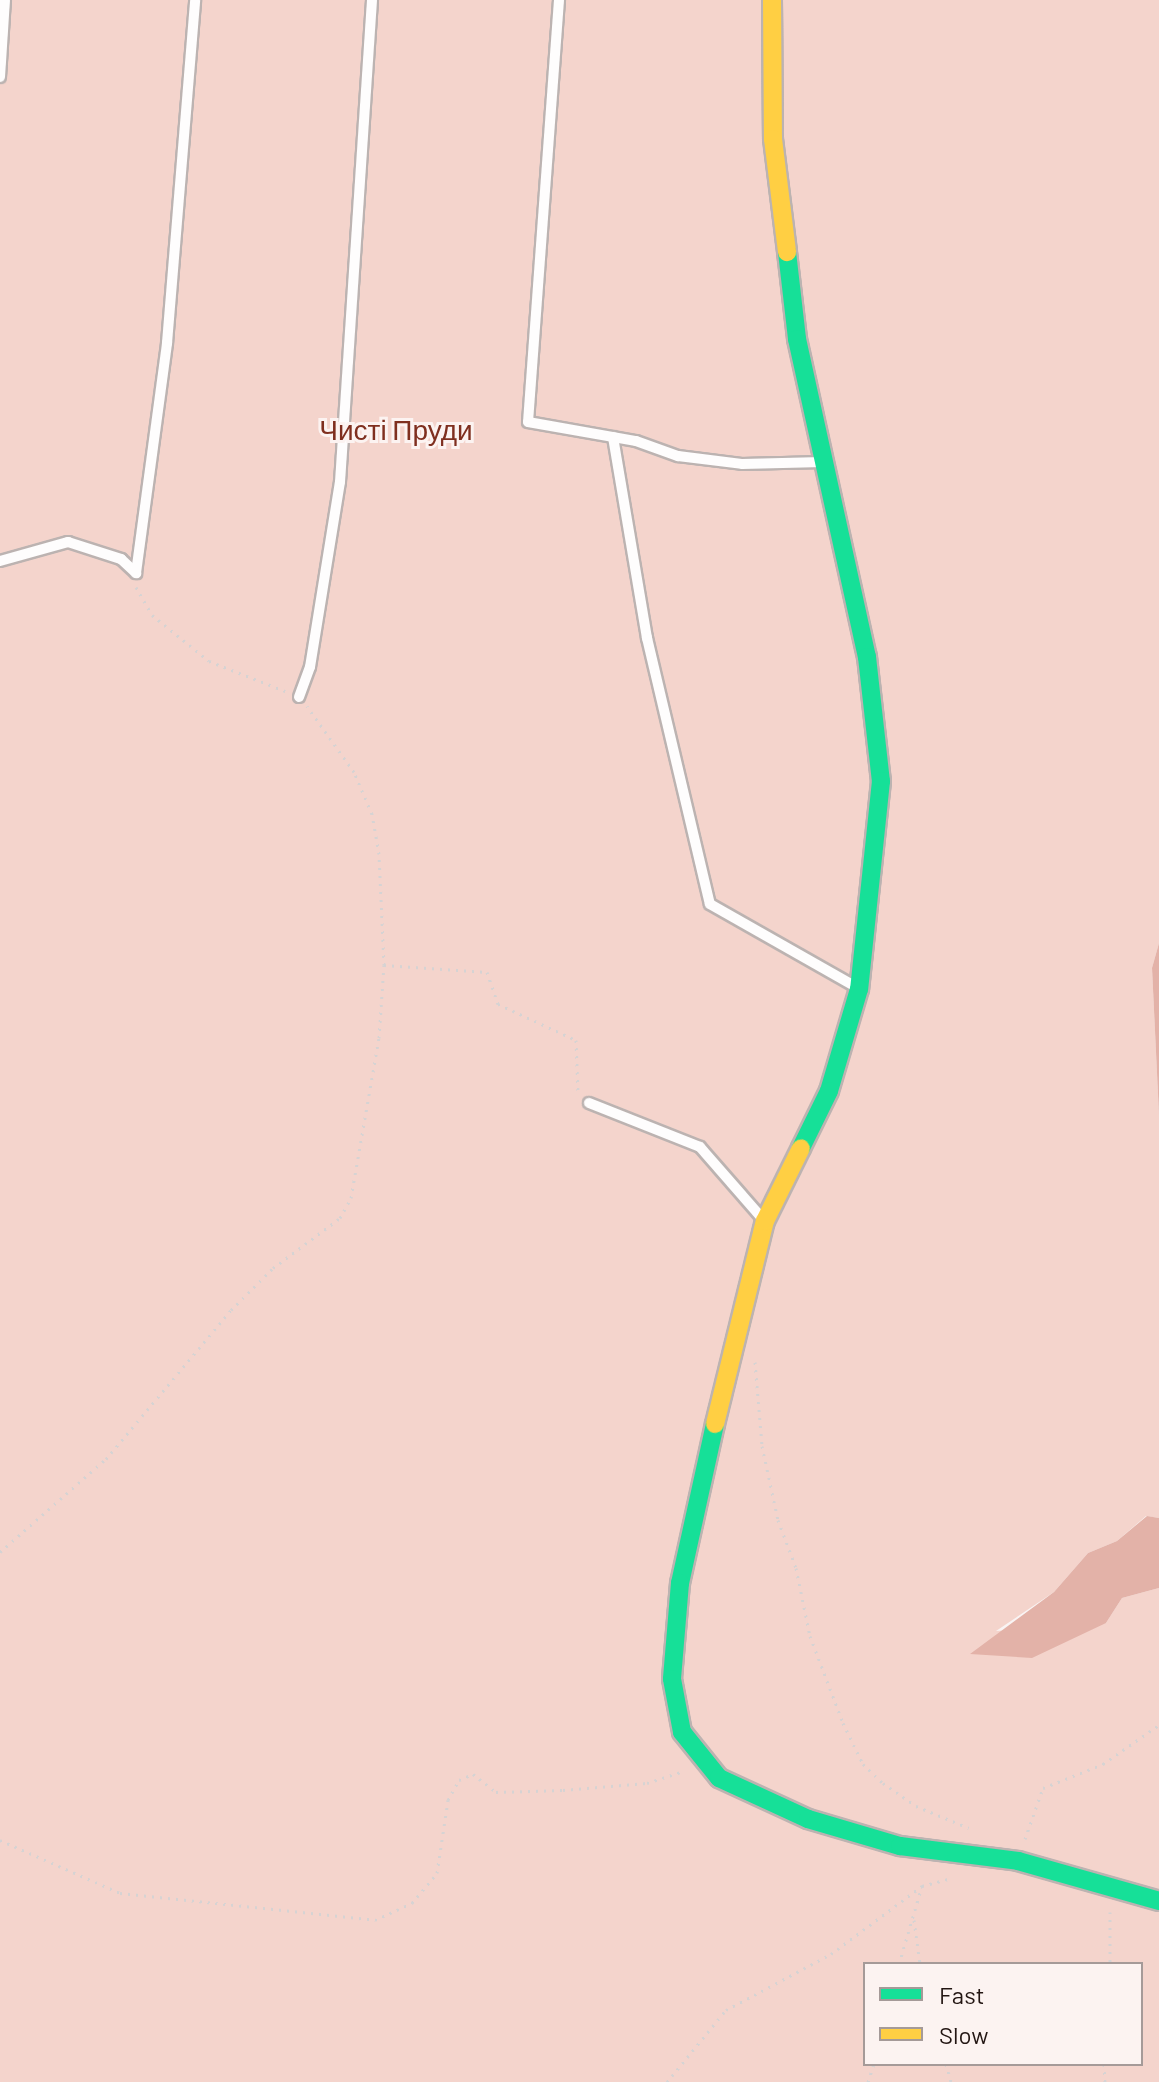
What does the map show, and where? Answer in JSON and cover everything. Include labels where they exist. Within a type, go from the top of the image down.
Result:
[{"type":"street","points":[[772,0],[773,139],[797,339],[867,657],[881,781],[859,989],[829,1091],[765,1221],[741,1302],[680,1583],[672,1679],[682,1732],[719,1778],[808,1819],[900,1846],[1018,1861],[1159,1901]]},
{"type":"lane","points":[[0,77],[5,0]]},
{"type":"lane","points":[[136,573],[167,343],[195,0]]},
{"type":"lane","points":[[299,697],[310,667],[340,482],[372,0]]},
{"type":"lane","points":[[559,0],[528,422],[613,437],[678,456],[742,464],[825,462]]},
{"type":"lane","points":[[613,437],[647,638],[710,904],[859,989]]},
{"type":"lane","points":[[0,561],[68,542],[121,559],[136,573]]},
{"type":"lane","points":[[589,1103],[700,1147],[765,1221]]},
{"type":"path","points":[[0,1552],[106,1459],[273,1268],[340,1218],[351,1198],[379,1038],[384,965],[379,854],[372,814],[326,725],[299,697],[209,661],[179,639],[136,592],[136,573]]},
{"type":"path","points":[[384,965],[487,972],[498,1004],[576,1040],[578,1092],[589,1103]]},
{"type":"path","points":[[754,1360],[762,1446],[778,1520],[796,1568],[810,1636],[843,1723],[863,1764],[883,1783],[916,1806],[976,1832]]},
{"type":"path","points":[[1018,1861],[1043,1788],[1103,1764],[1159,1725]]},
{"type":"path","points":[[0,1840],[120,1893],[375,1920],[412,1903],[437,1873],[448,1800],[459,1780],[473,1774],[496,1792],[647,1783],[671,1778],[702,1757]]},
{"type":"path","points":[[667,2082],[726,2010],[831,1954],[922,1886],[963,1876]]},
{"type":"path","points":[[900,1962],[922,1886]]},
{"type":"path","points":[[1110,1905],[1110,1962]]},
{"type":"path","points":[[913,1917],[920,1962]]},
{"type":"green space","name":"Чисті Пруди","points":[[0,0],[1159,0],[1159,943],[1152,968],[1159,1115],[1159,1518],[1146,1516],[1117,1541],[1088,1553],[1054,1592],[996,1631],[1106,1623],[1122,1598],[1159,1588],[1159,2082],[0,2082]]},
{"type":"shaded area","points":[[1159,943],[1159,1115],[1152,968]]},
{"type":"shaded area","points":[[1147,1516],[1159,1518],[1159,1588],[1122,1598],[1106,1623],[1032,1658],[970,1654],[1054,1592],[1088,1553],[1117,1541]]},
{"type":"traffic: fast","points":[[787,252],[797,339],[867,657],[881,781],[859,989],[829,1091],[801,1148]]},
{"type":"traffic: fast","points":[[715,1424],[680,1583],[672,1679],[682,1732],[719,1778],[808,1819],[900,1846],[1018,1861],[1159,1901]]},
{"type":"traffic: slow","points":[[772,0],[773,139],[787,252]]},
{"type":"traffic: slow","points":[[715,1424],[765,1221],[801,1148]]}]
